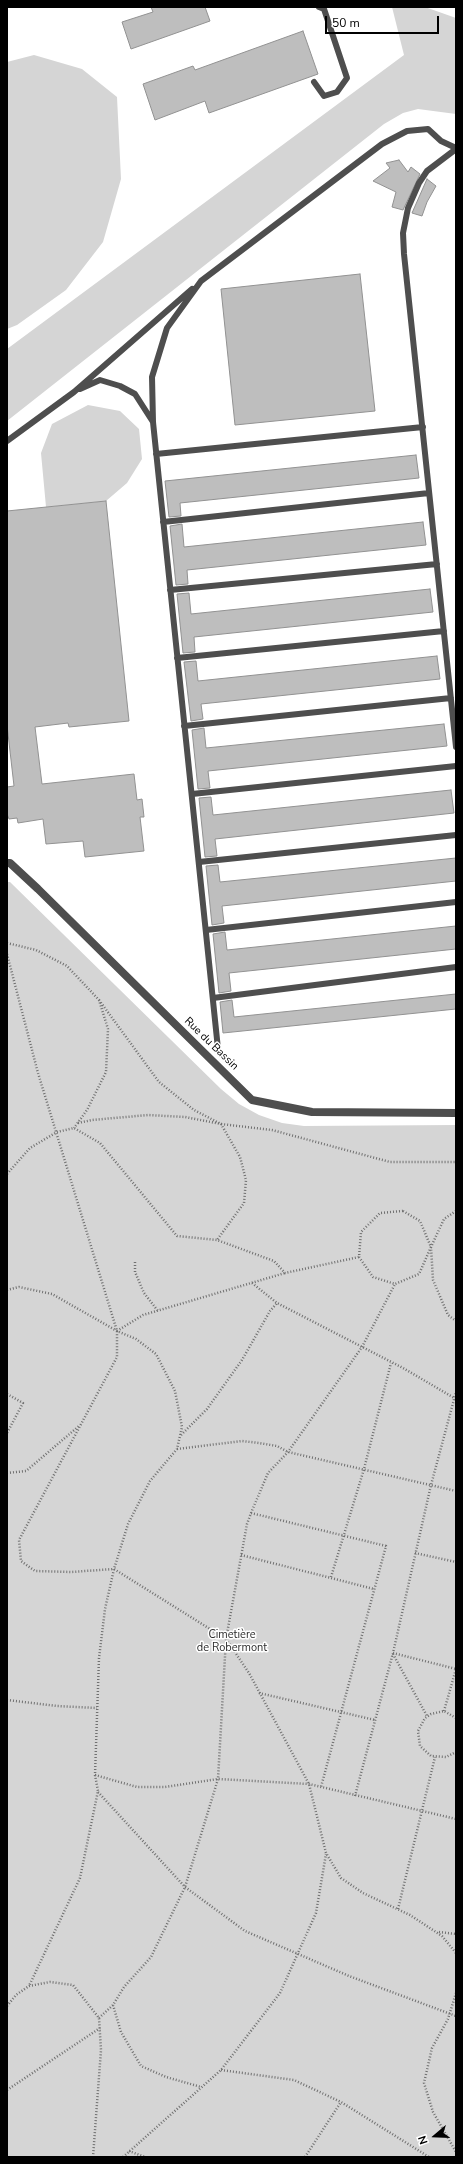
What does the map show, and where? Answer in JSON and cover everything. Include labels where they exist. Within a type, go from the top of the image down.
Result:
[{"type":"street","name":"Rue du Bassin","points":[[7,864],[10,863],[38,889],[252,1100],[312,1112],[456,1113]]},
{"type":"lane","points":[[314,82],[324,96],[337,92],[347,78],[324,10],[319,7]]},
{"type":"lane","points":[[7,441],[74,392],[201,281],[382,144],[407,131],[428,129],[441,141],[456,148],[431,167],[419,183],[408,208],[403,233],[456,747]]},
{"type":"lane","points":[[201,281],[167,328],[152,377],[153,422],[156,454],[218,1049]]},
{"type":"lane","points":[[74,392],[100,380],[120,386],[135,394],[153,422]]},
{"type":"lane","points":[[156,454],[423,426]]},
{"type":"lane","points":[[163,522],[430,493]]},
{"type":"lane","points":[[170,590],[437,564]]},
{"type":"lane","points":[[177,658],[444,631]]},
{"type":"lane","points":[[184,726],[451,698]]},
{"type":"lane","points":[[192,794],[456,766]]},
{"type":"lane","points":[[198,862],[456,835]]},
{"type":"lane","points":[[206,930],[456,902]]},
{"type":"lane","points":[[213,998],[456,967]]},
{"type":"path","points":[[7,943],[36,950],[67,966],[99,1000],[108,1029],[106,1072],[87,1110],[78,1123],[74,1128],[57,1132],[30,1148],[7,1174]]},
{"type":"path","points":[[7,954],[38,1073],[117,1331],[118,1357],[19,1540],[21,1561],[35,1571],[71,1572],[114,1569],[226,1639],[259,1693],[308,1784],[326,1853],[342,1878],[363,1893],[398,1909],[436,1932],[456,1953]]},
{"type":"path","points":[[78,1123],[92,1120],[148,1115],[185,1117],[221,1124],[240,1157],[246,1180],[244,1203],[217,1240]]},
{"type":"path","points":[[74,1128],[100,1143],[177,1236],[217,1240],[274,1261],[285,1273]]},
{"type":"path","points":[[395,1284],[373,1277],[359,1257],[361,1232],[380,1213],[403,1211],[420,1221],[431,1247],[433,1280],[448,1315],[456,1321]]},
{"type":"path","points":[[99,2018],[112,2005],[124,1987],[151,1957],[185,1887],[218,1778],[226,1639],[247,1524],[268,1473],[288,1452],[362,1347],[395,1284],[419,1274],[444,1219],[456,1211]]},
{"type":"path","points":[[117,1331],[143,1315],[158,1310],[285,1273],[359,1257]]},
{"type":"path","points":[[135,1262],[135,1272],[144,1293],[158,1310]]},
{"type":"path","points":[[252,1283],[277,1303],[362,1347],[455,1398]]},
{"type":"path","points":[[7,1290],[19,1287],[52,1294],[117,1331],[136,1339],[156,1354],[175,1391],[182,1427],[177,1449],[150,1481],[128,1524],[114,1569],[105,1609],[99,1658],[95,1775],[98,1791],[80,1878],[29,1986]]},
{"type":"path","points":[[180,1435],[207,1409],[242,1360],[270,1311],[277,1303]]},
{"type":"path","points":[[331,1577],[364,1469],[391,1363]]},
{"type":"path","points":[[355,1796],[393,1653],[431,1485],[456,1392]]},
{"type":"path","points":[[7,1394],[23,1403],[7,1433]]},
{"type":"path","points":[[7,1473],[26,1471],[81,1424]]},
{"type":"path","points":[[177,1449],[242,1441],[277,1446],[288,1452],[456,1491]]},
{"type":"path","points":[[251,1514],[386,1546],[343,1713],[321,1788]]},
{"type":"path","points":[[415,1553],[456,1562]]},
{"type":"path","points":[[241,1555],[374,1589]]},
{"type":"path","points":[[393,1653],[456,1669],[444,1712]]},
{"type":"path","points":[[393,1653],[427,1716]]},
{"type":"path","points":[[259,1693],[375,1720]]},
{"type":"path","points":[[7,1700],[57,1706],[97,1708]]},
{"type":"path","points":[[456,1718],[444,1712],[427,1716],[420,1724],[418,1739],[425,1752],[435,1757],[446,1757],[456,1752]]},
{"type":"path","points":[[398,1909],[420,1811],[435,1757]]},
{"type":"path","points":[[95,1775],[137,1787],[165,1787],[218,1778],[308,1784],[456,1819]]},
{"type":"path","points":[[98,1791],[185,1887],[245,1931],[299,1953],[349,1976],[456,2016]]},
{"type":"path","points":[[123,2157],[221,2070],[280,1993],[316,1914],[326,1853]]},
{"type":"path","points":[[436,1932],[456,1934]]},
{"type":"path","points":[[7,2006],[16,1995],[29,1986],[50,1982],[73,1985],[99,2018],[102,2050],[93,2157]]},
{"type":"path","points":[[456,1993],[449,2014],[432,2048],[424,2083],[433,2112],[456,2152]]},
{"type":"path","points":[[112,2005],[121,2032],[141,2066],[166,2077],[202,2087]]},
{"type":"path","points":[[7,2090],[100,2028]]},
{"type":"path","points":[[221,2070],[294,2080],[341,2102],[429,2157]]},
{"type":"path","points":[[305,2157],[341,2102]]},
{"type":"path","points":[[129,2152],[145,2157]]},
{"type":"green space","points":[[392,7],[425,7],[456,18],[456,114],[418,109],[403,113],[384,124],[7,421],[7,349],[404,55]]},
{"type":"green space","points":[[34,55],[82,69],[117,97],[121,179],[103,242],[66,290],[17,325],[7,329],[7,62]]},
{"type":"green space","points":[[88,405],[120,411],[139,429],[142,459],[127,483],[106,501],[46,507],[41,453],[52,424]]},
{"type":"green space","name":"Cimetière de Robermont","points":[[7,882],[10,882],[221,1089],[239,1104],[259,1115],[282,1123],[304,1126],[456,1125],[456,2157],[7,2157]]},
{"type":"building","points":[[151,7],[205,7],[210,21],[131,49],[122,22],[153,12]]},
{"type":"building","points":[[303,31],[318,74],[209,113],[205,101],[155,120],[143,84],[193,66],[195,70]]},
{"type":"building","points":[[399,160],[408,172],[411,167],[420,174],[403,210],[392,207],[396,192],[373,181],[390,168],[386,163]]},
{"type":"building","points":[[427,179],[436,186],[427,202],[422,216],[412,213]]},
{"type":"building","points":[[360,274],[375,411],[235,425],[221,289]]},
{"type":"building","points":[[416,455],[419,478],[180,503],[181,516],[169,517],[165,481]]},
{"type":"building","points":[[106,501],[129,721],[69,727],[68,723],[35,727],[42,784],[134,774],[137,800],[142,799],[144,817],[140,817],[144,851],[85,857],[83,841],[46,844],[43,819],[18,823],[17,818],[9,819],[7,814],[7,787],[14,786],[7,725],[7,511]]},
{"type":"building","points":[[423,522],[426,545],[187,570],[188,584],[176,585],[170,526],[182,524],[184,547]]},
{"type":"building","points":[[430,589],[433,612],[194,637],[195,652],[183,653],[177,594],[189,593],[191,614]]},
{"type":"building","points":[[437,656],[440,679],[201,704],[203,719],[191,721],[184,662],[196,661],[198,681]]},
{"type":"building","points":[[444,724],[447,746],[208,771],[210,788],[198,789],[192,730],[204,728],[206,748]]},
{"type":"building","points":[[451,790],[454,813],[215,839],[217,856],[205,857],[199,798],[211,797],[213,815]]},
{"type":"building","points":[[456,858],[456,881],[222,906],[224,923],[212,925],[206,866],[218,865],[220,882]]},
{"type":"building","points":[[456,926],[456,949],[229,973],[231,991],[219,993],[213,934],[225,932],[227,950]]},
{"type":"building","points":[[456,994],[456,1009],[223,1033],[220,1002],[232,1000],[234,1017]]}]
